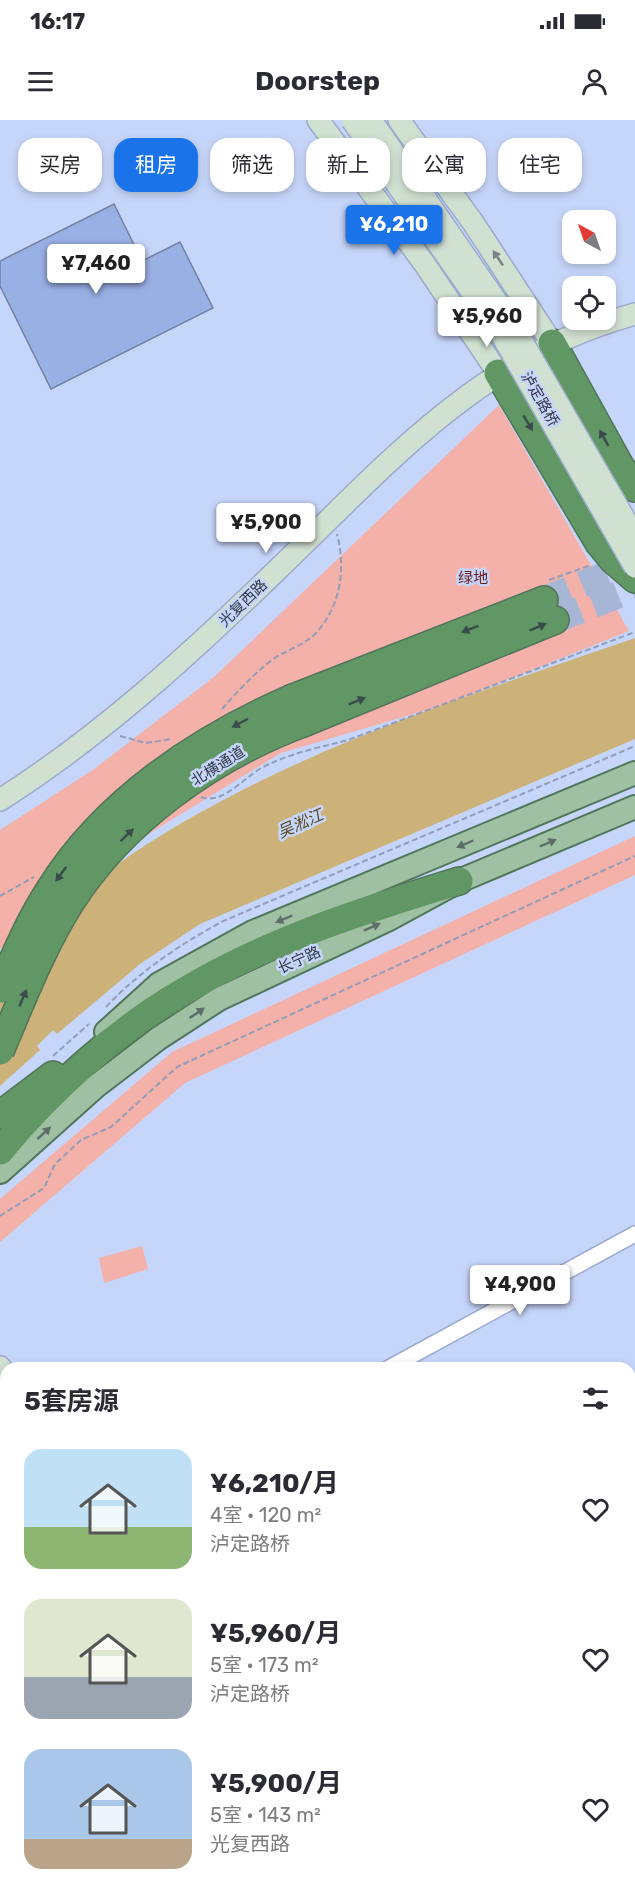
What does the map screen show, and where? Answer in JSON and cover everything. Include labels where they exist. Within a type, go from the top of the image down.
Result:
[{"type":"highway","points":[[552,343],[620,466],[635,488]]},
{"type":"highway","points":[[498,373],[599,543],[635,579]]},
{"type":"highway","name":"北横通道","points":[[0,1051],[51,936],[70,903],[102,861],[140,823],[189,784],[298,710],[549,610]]},
{"type":"highway","name":"北横通道","points":[[0,989],[29,925],[50,890],[74,855],[100,827],[149,783],[198,747],[258,713],[298,710]]},
{"type":"highway","points":[[0,1151],[72,1076],[138,1022],[180,993],[217,972],[286,940],[360,912],[459,881]]},
{"type":"highway","points":[[0,1115],[75,1058]]},
{"type":"main road","points":[[318,120],[424,263],[498,373]]},
{"type":"main road","name":"泸定路桥","points":[[352,120],[500,332],[635,567]]},
{"type":"main road","name":"泸定路桥","points":[[370,120],[512,324],[635,537]]},
{"type":"main road","points":[[399,120],[474,224],[552,343]]},
{"type":"main road","name":"光复西路","points":[[0,800],[99,730],[225,621],[447,409],[498,373],[552,343],[635,314]]},
{"type":"main road","points":[[0,1127],[159,984],[253,932],[635,773]]},
{"type":"main road","name":"长宁路","points":[[0,1172],[95,1087],[159,1038],[219,999],[387,920],[459,881],[635,807]]},
{"type":"street","points":[[400,1362],[635,1234]]},
{"type":"path","points":[[222,710],[267,664],[315,634],[326,618],[339,595],[341,577],[341,550],[333,518]]},
{"type":"path","points":[[197,794],[204,799],[221,796],[260,769],[301,752],[348,740],[635,632]]},
{"type":"path","points":[[99,730],[146,743],[174,739]]},
{"type":"path","points":[[0,1216],[44,1188],[55,1164],[81,1140],[111,1127],[177,1067],[635,856]]},
{"type":"green space","name":"绿地","points":[[499,405],[629,631],[444,705],[281,753],[155,830],[63,892],[0,949],[0,830],[94,769],[214,677]]},
{"type":"green space","points":[[635,836],[635,875],[185,1083],[0,1242],[0,1199],[172,1052]]},
{"type":"green space","points":[[142,1246],[148,1269],[104,1283],[99,1258]]},
{"type":"water","name":"吴淞江","points":[[635,638],[635,739],[200,924],[140,964],[57,1034],[53,1030],[37,1046],[40,1050],[0,1086],[0,964],[81,893],[132,854],[190,818],[313,757],[376,730]]},
{"type":"building","points":[[114,204],[142,261],[180,242],[213,308],[51,389],[0,286],[0,261]]},
{"type":"tunnel","points":[[544,600],[635,563]]},
{"type":"tunnel","points":[[555,620],[635,588]]}]
